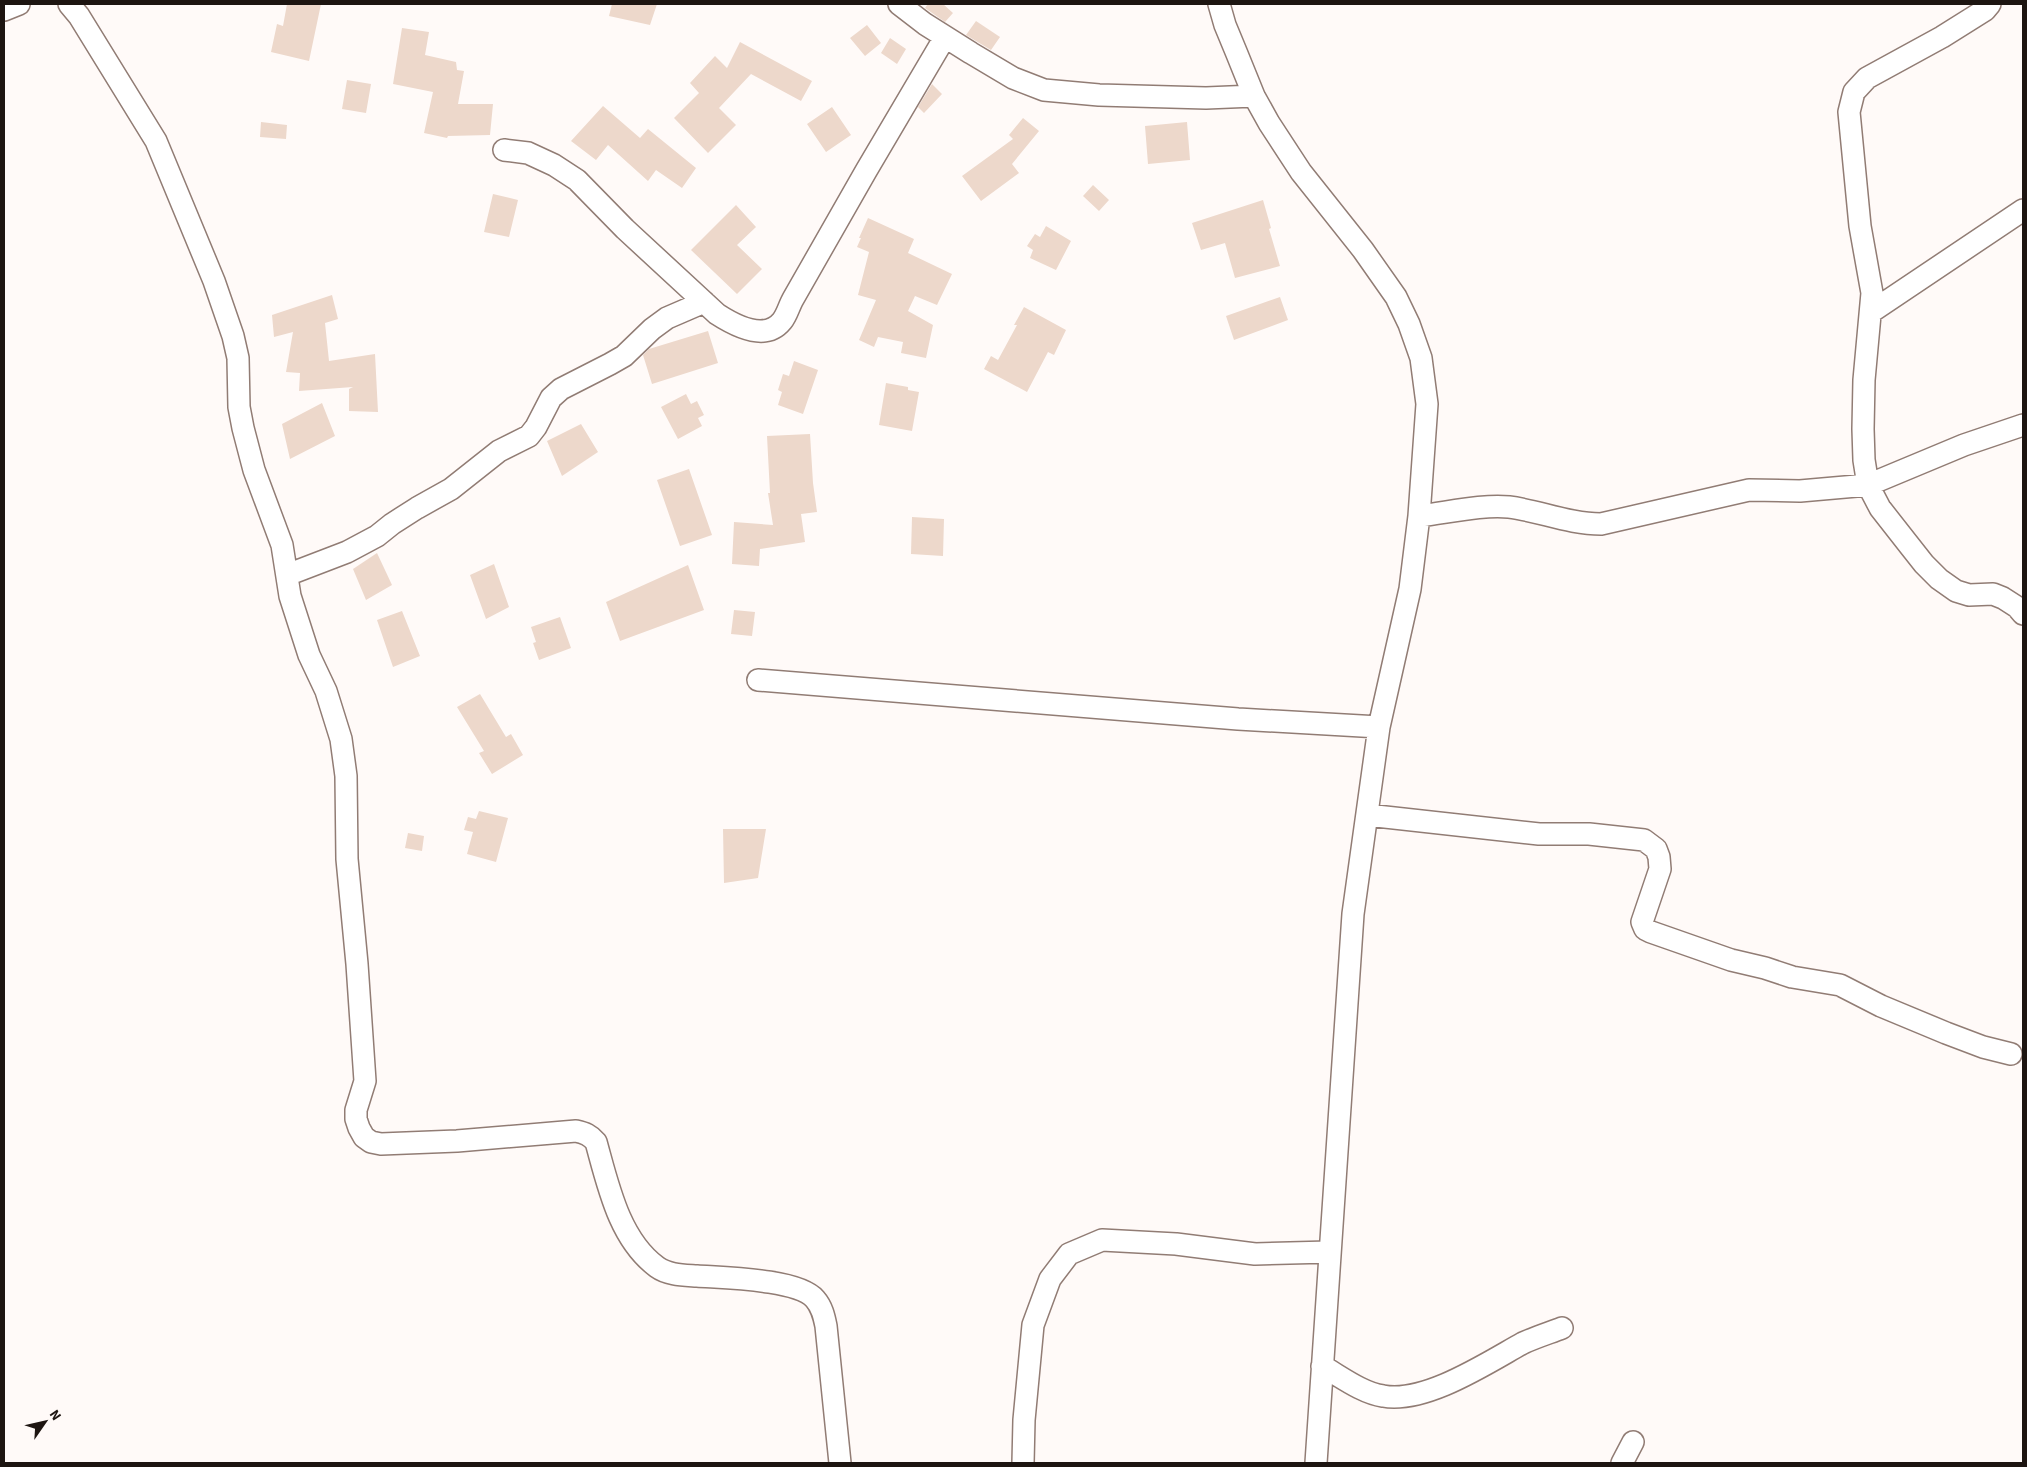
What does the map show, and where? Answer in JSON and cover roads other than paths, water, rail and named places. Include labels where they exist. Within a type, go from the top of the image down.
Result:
[{"type":"street","points":[[4,10],[19,4]]},
{"type":"street","points":[[69,4],[79,16],[156,141],[214,281],[233,336],[238,358],[239,407],[242,428],[254,470],[278,530],[290,596],[309,654],[332,708],[341,739],[346,776],[347,859],[365,1081],[356,1110],[359,1128],[364,1137],[371,1142],[381,1144],[457,1142],[576,1132],[586,1133],[592,1137],[596,1142],[615,1205],[631,1239],[646,1258],[658,1268],[673,1274],[756,1280],[803,1290],[814,1298],[822,1309],[826,1326],[840,1463]]},
{"type":"street","points":[[899,4],[946,37],[1013,78],[1044,90],[1099,96],[1206,98],[1254,96]]},
{"type":"street","points":[[1219,4],[1225,25],[1254,96],[1269,123],[1301,172],[1363,250],[1396,297],[1409,324],[1421,358],[1427,404],[1419,516],[1410,589],[1379,726],[1353,914],[1316,1463]]},
{"type":"street","points":[[1990,4],[1985,10],[1942,37],[1867,78],[1854,92],[1849,112],[1860,226],[1872,293],[1864,380],[1864,460],[1868,485],[1880,508],[1924,564],[1939,579],[1956,590],[1969,595],[1993,594],[2003,598],[2017,607],[2023,614]]},
{"type":"street","points":[[504,150],[528,153],[554,165],[577,180],[625,229],[704,302],[732,324],[744,329],[768,330],[783,321],[793,299],[866,171],[946,37]]},
{"type":"street","points":[[1871,312],[2023,210]]},
{"type":"street","points":[[286,575],[347,552],[377,536],[417,508],[452,489],[499,451],[529,436],[536,427],[551,398],[561,389],[575,380],[596,373],[617,360],[667,318],[704,302]]},
{"type":"street","points":[[1419,516],[1509,507],[1587,524],[1601,524],[1749,490],[1800,491],[1868,485],[1964,445],[2023,425]]},
{"type":"street","points":[[758,680],[1238,719],[1379,726]]},
{"type":"street","points":[[1367,815],[1539,834],[1589,834],[1644,840],[1656,849],[1660,863],[1660,869],[1642,922],[1642,926],[1651,932],[1731,960],[1792,977],[1840,985],[1881,1006],[1946,1033],[1983,1047],[2011,1054]]},
{"type":"street","points":[[1023,1463],[1024,1420],[1033,1325],[1050,1279],[1069,1254],[1102,1240],[1176,1244],[1255,1254],[1330,1252]]},
{"type":"street","points":[[1322,1366],[1375,1394],[1400,1397],[1428,1392],[1491,1362],[1524,1343],[1562,1328]]},
{"type":"street","points":[[1622,1463],[1633,1442]]}]
